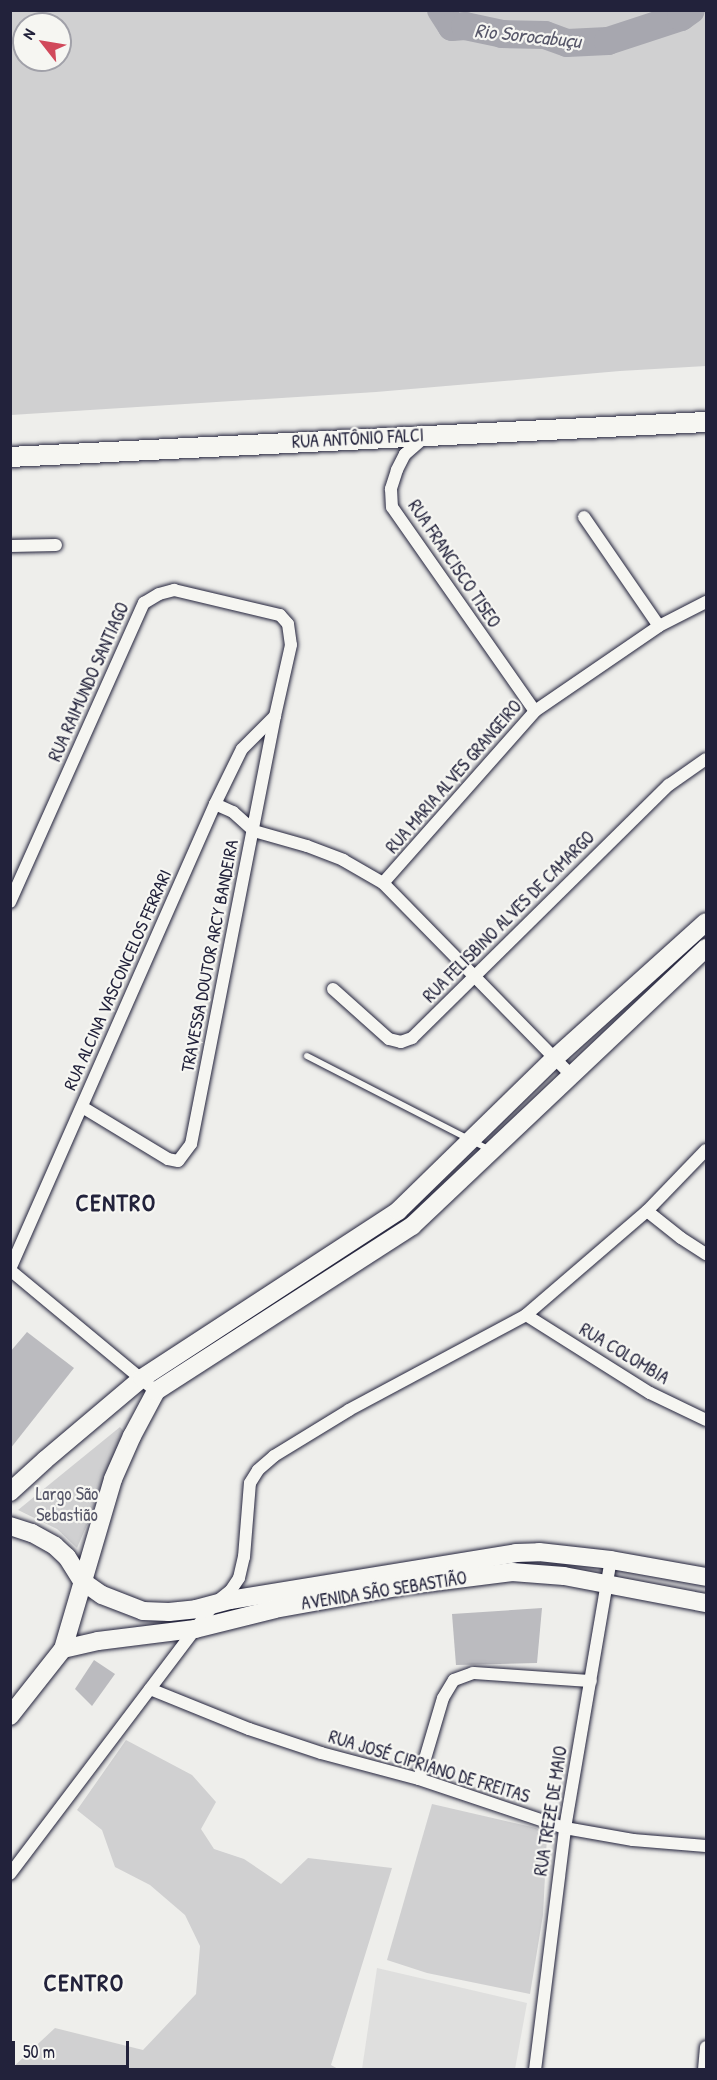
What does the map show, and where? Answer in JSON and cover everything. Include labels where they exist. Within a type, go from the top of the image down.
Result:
[{"type":"main road","name":"RUA ANTÔNIO FALCI","points":[[10,457],[706,422]]},
{"type":"main road","points":[[10,1492],[142,1378],[398,1211],[555,1058],[706,922]]},
{"type":"main road","points":[[10,1716],[63,1649],[113,1479],[132,1436],[156,1391],[412,1226],[706,948]]},
{"type":"main road","points":[[398,1211],[412,1226]]},
{"type":"main road","points":[[10,1526],[32,1533],[55,1546],[67,1557],[82,1581]]},
{"type":"main road","points":[[538,1574],[539,1552]]},
{"type":"main road","name":"AVENIDA SÃO SEBASTIÃO","points":[[82,1581],[102,1595],[143,1611],[169,1612],[443,1564],[539,1552],[611,1560],[706,1577]]},
{"type":"main road","name":"AVENIDA SÃO SEBASTIÃO","points":[[63,1649],[98,1641],[195,1629],[275,1609],[409,1585],[512,1572],[608,1584],[706,1603]]},
{"type":"street","name":"RUA FRANCISCO TISEO","points":[[427,435],[405,454],[396,470],[391,489],[392,507],[535,711]]},
{"type":"street","points":[[584,517],[659,626]]},
{"type":"street","points":[[10,546],[56,545]]},
{"type":"street","name":"RUA RAIMUNDO SANTIAGO","points":[[10,902],[144,603],[159,594],[174,590],[268,611],[280,615],[288,624],[291,645]]},
{"type":"street","name":"RUA MARIA ALVES GRANGEIRO","points":[[383,883],[535,711],[659,626],[706,602]]},
{"type":"street","name":"TRAVESSA DOUTOR ARCY BANDEIRA","points":[[82,1107],[168,1159],[178,1161],[191,1144],[291,645]]},
{"type":"street","name":"RUA ALCINA VASCONCELOS FERRARI","points":[[10,1269],[215,804],[242,749],[275,716]]},
{"type":"street","name":"RUA FELISBINO ALVES DE CAMARGO","points":[[333,989],[389,1039],[401,1042],[412,1038],[669,785],[706,759]]},
{"type":"street","points":[[215,804],[233,812],[254,831],[307,846],[343,860],[383,883],[572,1076]]},
{"type":"street","points":[[10,1874],[214,1604],[231,1590],[239,1578],[244,1557],[250,1483],[274,1456],[349,1410],[526,1315],[647,1211],[706,1150]]},
{"type":"street","points":[[647,1211],[706,1254]]},
{"type":"street","points":[[10,1269],[156,1391]]},
{"type":"street","name":"RUA COLOMBIA","points":[[526,1315],[650,1393],[706,1420]]},
{"type":"street","name":"RUA TREZE DE MAIO","points":[[535,2070],[565,1828],[611,1560]]},
{"type":"street","points":[[419,1779],[443,1698],[454,1680],[473,1673],[591,1681]]},
{"type":"street","name":"RUA JOSÉ CIPRIANO DE FREITAS","points":[[150,1689],[249,1729],[321,1753],[419,1779],[565,1828],[633,1840],[706,1846]]},
{"type":"street","points":[[704,2070],[706,2047]]},
{"type":"lane","points":[[307,1056],[492,1151]]},
{"type":"shaded area","points":[[377,1968],[527,2003],[515,2069],[362,2069]]},
{"type":"green space","points":[[11,10],[706,11],[706,366],[376,392],[11,415]]},
{"type":"green space","name":"Largo São Sebastião","points":[[120,1427],[126,1434],[77,1548],[57,1529],[18,1510]]},
{"type":"green space","points":[[126,1740],[192,1775],[216,1802],[201,1829],[214,1849],[244,1859],[281,1884],[308,1858],[392,1868],[331,2065],[338,2069],[11,2069],[55,2028],[143,2050],[196,1994],[200,1946],[185,1915],[150,1885],[115,1867],[102,1830],[77,1810]]},
{"type":"green space","points":[[432,1804],[536,1828],[547,1836],[543,1915],[530,1994],[427,1973],[387,1960]]},
{"type":"building","points":[[27,1332],[74,1368],[10,1449],[10,1352]]},
{"type":"building","points":[[542,1608],[537,1663],[456,1665],[452,1614]]},
{"type":"building","points":[[94,1660],[115,1674],[92,1706],[75,1689]]},
{"type":"waterway","name":"Rio Sorocabuçu","points":[[441,10],[452,27],[465,26],[502,34],[545,35],[567,43],[608,41],[681,17],[691,10]]},
{"type":"district","name":"CENTRO","points":[[116,1203]]},
{"type":"district","name":"CENTRO","points":[[84,1983]]}]
